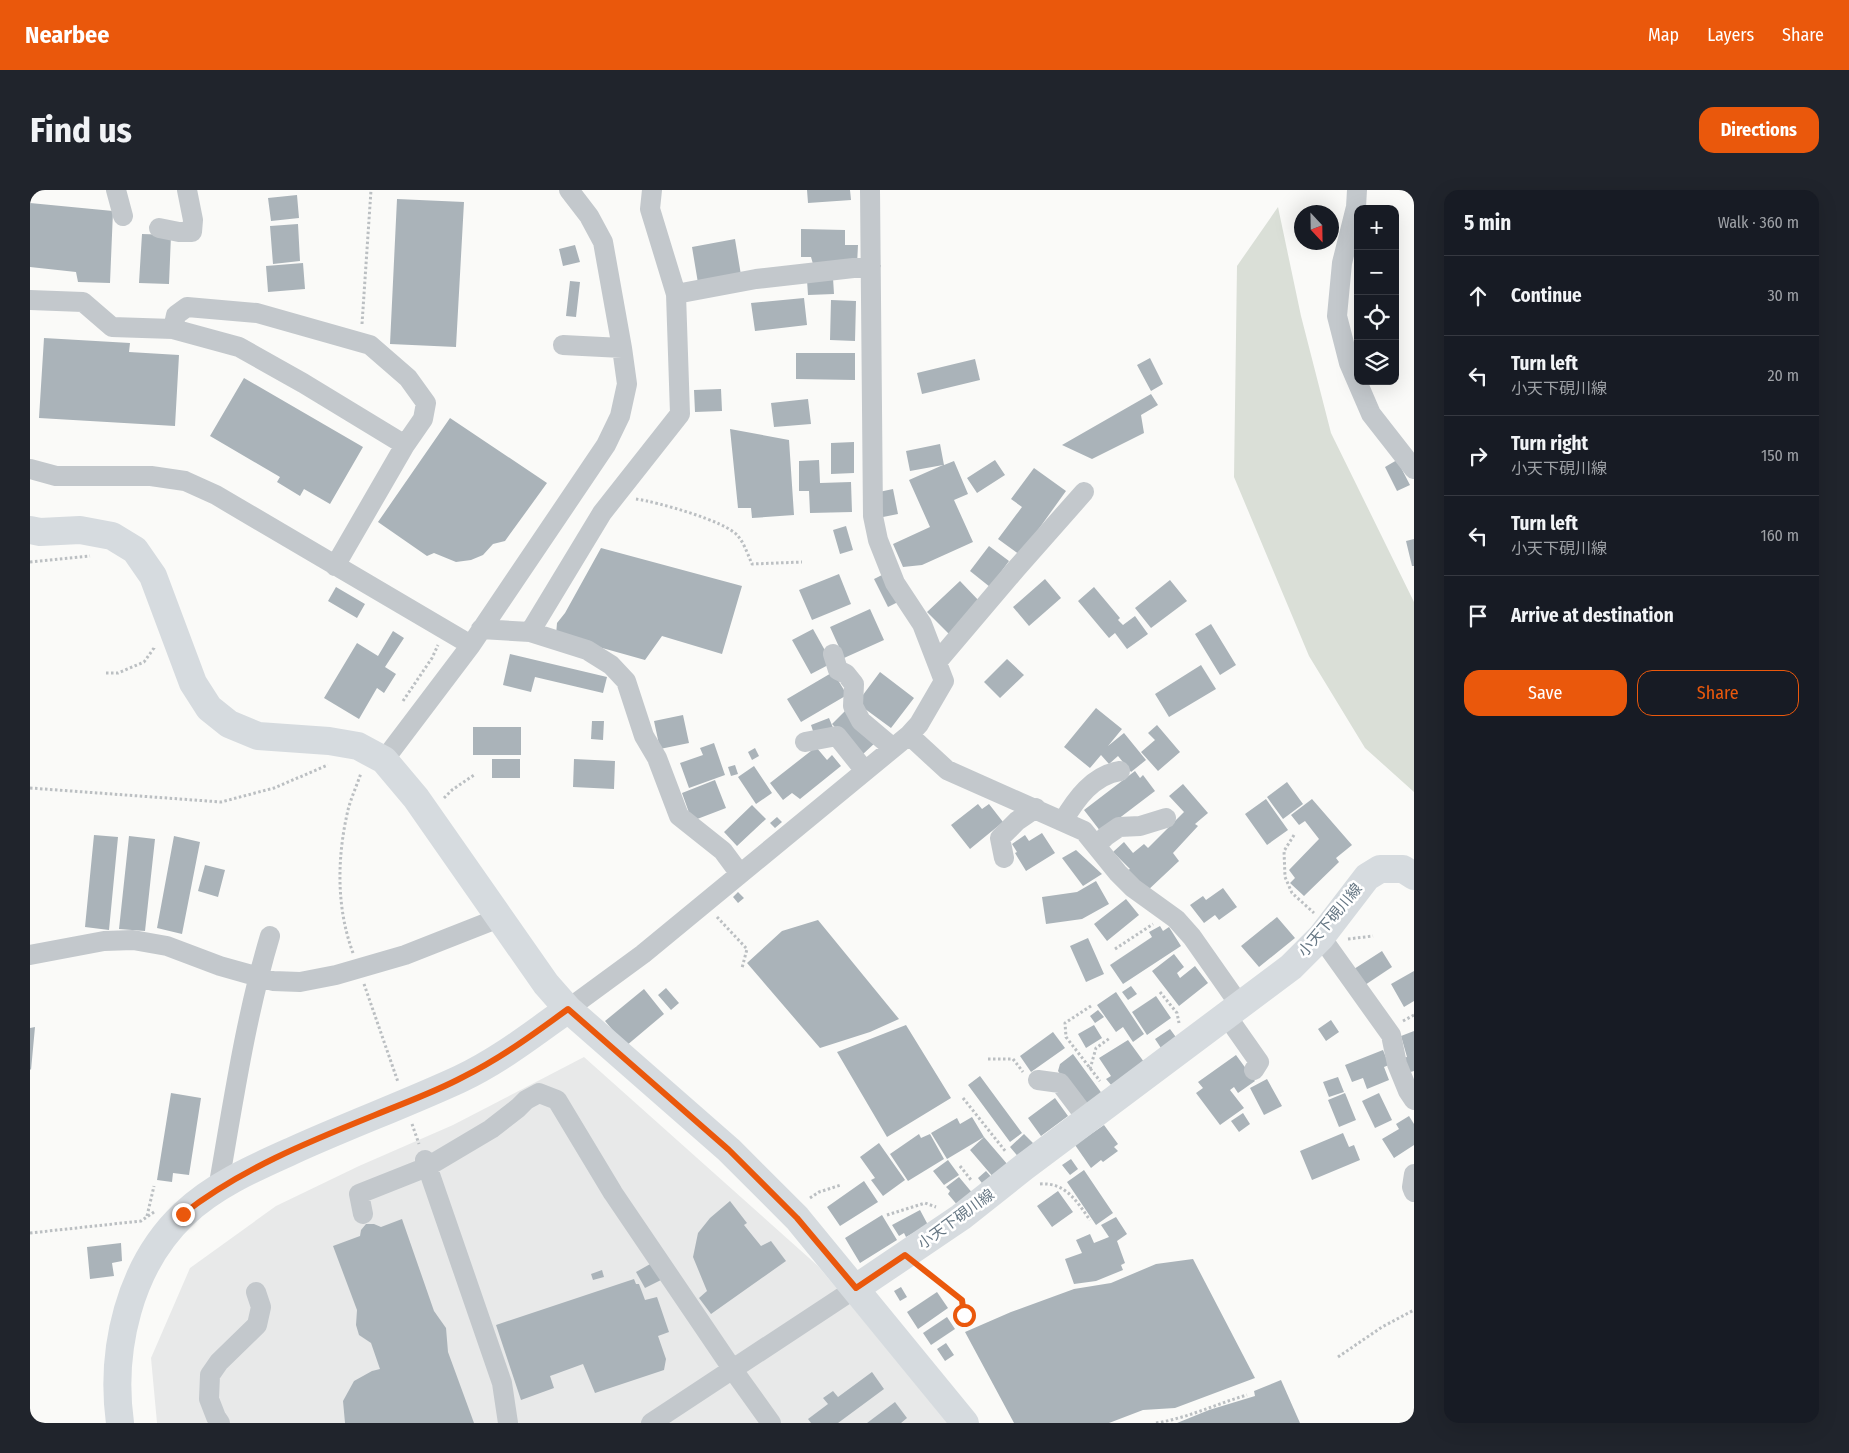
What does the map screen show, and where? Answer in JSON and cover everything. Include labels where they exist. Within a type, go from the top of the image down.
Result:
[{"type":"main road","points":[[30,530],[40,532],[80,530],[112,536],[135,550],[144,560],[153,576],[193,682],[208,708],[229,724],[258,736],[329,740],[358,746],[370,760],[404,783],[546,984],[568,1009],[729,1150],[790,1210],[965,1423]]},
{"type":"main road","name":"小天下硯川線","points":[[856,1288],[962,1216],[1327,938],[1366,877],[1380,869],[1403,869],[1414,876]]},
{"type":"main road","points":[[120,1423],[117,1378],[122,1335],[131,1296],[153,1251],[183,1214],[218,1189],[260,1165],[462,1078],[512,1050],[568,1009]]},
{"type":"street","points":[[116,190],[123,216]]},
{"type":"street","points":[[159,228],[179,232],[192,232],[193,220],[187,190]]},
{"type":"street","points":[[370,760],[476,637],[606,445],[620,416],[627,384],[603,242],[589,216],[569,190]]},
{"type":"street","points":[[530,632],[602,513],[680,414],[676,294],[650,209],[652,190]]},
{"type":"street","points":[[568,1009],[643,954],[909,735],[918,724],[944,681],[922,624],[895,583],[878,540],[874,516],[870,190]]},
{"type":"street","points":[[1357,190],[1356,207],[1342,263],[1337,316],[1349,362],[1371,414],[1414,469]]},
{"type":"street","points":[[676,294],[756,279],[870,266]]},
{"type":"street","points":[[30,300],[83,302],[112,327],[173,329],[239,348],[304,383],[405,445]]},
{"type":"street","points":[[173,329],[176,315],[187,308],[257,314],[361,342],[370,345],[408,378],[426,403],[423,419],[405,445],[335,566]]},
{"type":"street","points":[[563,345],[622,348]]},
{"type":"street","points":[[30,469],[56,476],[151,476],[185,481],[216,495],[335,566],[476,637],[530,632],[587,650],[611,665],[626,681],[644,736],[657,758],[679,816],[723,851],[740,874]]},
{"type":"street","points":[[937,662],[1084,492]]},
{"type":"street","points":[[833,654],[838,670],[846,674],[854,684],[853,706],[861,721],[893,748]]},
{"type":"street","points":[[909,735],[947,770],[1084,831],[1133,888],[1176,919],[1192,937],[1233,1010],[1259,1062],[1254,1070]]},
{"type":"street","points":[[805,742],[837,736],[865,771]]},
{"type":"street","points":[[1063,821],[1074,802],[1088,787],[1108,773],[1120,771]]},
{"type":"street","points":[[1004,858],[1000,838],[1017,821],[1036,808]]},
{"type":"street","points":[[1096,846],[1119,827],[1140,826],[1166,818]]},
{"type":"street","points":[[30,955],[104,941],[133,940],[167,946],[220,966],[273,981],[300,982],[336,975],[405,955],[499,918]]},
{"type":"street","points":[[218,1189],[258,976],[270,936]]},
{"type":"street","points":[[1327,938],[1391,1035],[1398,1064],[1408,1091],[1414,1100]]},
{"type":"street","points":[[1038,1080],[1060,1083],[1088,1120]]},
{"type":"street","points":[[362,1214],[359,1194],[426,1163],[491,1129],[526,1100],[539,1093],[557,1100],[613,1193],[771,1423]]},
{"type":"street","points":[[426,1163],[502,1383],[508,1423]]},
{"type":"street","points":[[1414,1174],[1412,1187],[1414,1192]]},
{"type":"street","points":[[651,1423],[856,1288]]},
{"type":"street","points":[[220,1423],[216,1418],[209,1399],[210,1375],[219,1362],[257,1325],[261,1307],[256,1292]]},
{"type":"path","points":[[361,342],[371,190]]},
{"type":"path","points":[[616,495],[659,502],[727,527],[738,536],[752,564],[802,562]]},
{"type":"path","points":[[30,562],[94,555]]},
{"type":"path","points":[[106,674],[118,673],[144,662],[154,648],[154,639]]},
{"type":"path","points":[[401,704],[432,658]]},
{"type":"path","points":[[30,788],[221,802],[370,760]]},
{"type":"path","points":[[354,957],[340,897],[340,857],[348,808],[370,760]]},
{"type":"path","points":[[428,815],[452,790],[474,775]]},
{"type":"path","points":[[1294,835],[1284,851],[1285,877],[1292,893],[1327,938],[1373,936]]},
{"type":"path","points":[[704,904],[747,949],[742,968]]},
{"type":"path","points":[[1115,949],[1156,923],[1176,919]]},
{"type":"path","points":[[364,983],[399,1085]]},
{"type":"path","points":[[1160,992],[1177,1013],[1179,1024],[1189,1044]]},
{"type":"path","points":[[1091,1006],[1065,1023],[1066,1037],[1113,1101]]},
{"type":"path","points":[[1090,1069],[1096,1048],[1110,1038]]},
{"type":"path","points":[[988,1059],[1013,1059],[1027,1078],[1038,1080]]},
{"type":"path","points":[[963,1098],[1002,1147],[1017,1173],[1028,1185],[1049,1183],[1070,1193],[1090,1220]]},
{"type":"path","points":[[412,1123],[426,1163]]},
{"type":"path","points":[[147,1216],[154,1186]]},
{"type":"path","points":[[790,1210],[819,1192],[841,1186]]},
{"type":"path","points":[[887,1215],[925,1203],[949,1209],[962,1216]]},
{"type":"path","points":[[30,1233],[141,1221],[159,1208]]},
{"type":"path","points":[[905,1255],[962,1300],[964,1315],[958,1318]]},
{"type":"path","points":[[1338,1357],[1382,1327],[1414,1310]]},
{"type":"path","points":[[1156,1423],[1196,1413],[1221,1402],[1247,1395]]},
{"type":"shaded area","points":[[1278,207],[1301,316],[1331,433],[1414,602],[1414,792],[1365,748],[1309,656],[1234,477],[1237,266]]},
{"type":"shaded area","points":[[584,1057],[818,1266],[949,1423],[157,1423],[151,1358],[190,1268],[276,1206],[359,1166],[453,1125]]},
{"type":"building","points":[[807,190],[850,190],[851,200],[808,203]]},
{"type":"building","points":[[297,195],[299,218],[271,221],[268,198]]},
{"type":"building","points":[[397,199],[464,202],[456,347],[390,344]]},
{"type":"building","points":[[30,203],[113,211],[110,283],[78,282],[76,272],[30,267]]},
{"type":"building","points":[[298,224],[300,261],[273,264],[270,226]]},
{"type":"building","points":[[801,229],[845,230],[845,245],[858,245],[857,265],[813,264],[811,257],[801,257]]},
{"type":"building","points":[[142,234],[171,235],[169,284],[139,283]]},
{"type":"building","points":[[735,239],[741,275],[698,283],[692,247]]},
{"type":"building","points":[[575,245],[580,262],[563,266],[559,249]]},
{"type":"building","points":[[303,263],[305,289],[268,292],[266,266]]},
{"type":"building","points":[[833,278],[834,294],[808,295],[807,280]]},
{"type":"building","points":[[570,281],[580,282],[576,317],[566,316]]},
{"type":"building","points":[[804,298],[807,325],[755,331],[751,303]]},
{"type":"building","points":[[831,300],[856,301],[855,341],[830,340]]},
{"type":"building","points":[[44,338],[130,343],[129,352],[179,355],[175,426],[39,418]]},
{"type":"building","points":[[796,353],[855,353],[855,380],[796,379]]},
{"type":"building","points":[[1150,358],[1163,384],[1151,391],[1137,365]]},
{"type":"building","points":[[975,359],[980,380],[922,394],[917,373]]},
{"type":"building","points":[[244,378],[363,447],[330,504],[304,489],[300,496],[277,482],[280,477],[210,436]]},
{"type":"building","points":[[721,389],[722,411],[695,412],[694,390]]},
{"type":"building","points":[[1151,394],[1158,405],[1141,415],[1144,433],[1092,459],[1062,445]]},
{"type":"building","points":[[808,399],[811,424],[774,427],[771,403]]},
{"type":"building","points":[[450,418],[547,483],[505,541],[493,544],[483,555],[471,560],[456,562],[434,553],[427,556],[378,522]]},
{"type":"building","points":[[730,429],[789,440],[794,515],[752,518],[751,508],[738,508]]},
{"type":"building","points":[[854,442],[854,473],[831,474],[831,443]]},
{"type":"building","points":[[940,444],[944,465],[954,461],[968,494],[954,500],[973,542],[922,565],[903,567],[893,544],[930,527],[909,480],[943,465],[910,471],[906,451]]},
{"type":"building","points":[[819,460],[820,483],[851,482],[852,512],[810,513],[809,491],[799,491],[799,461]]},
{"type":"building","points":[[995,460],[1005,475],[977,493],[967,478]]},
{"type":"building","points":[[1397,460],[1410,485],[1397,491],[1385,467]]},
{"type":"building","points":[[1034,468],[1066,491],[1020,555],[998,539],[1022,507],[1011,499]]},
{"type":"building","points":[[893,489],[898,514],[883,517],[879,492]]},
{"type":"building","points":[[846,526],[853,550],[840,554],[833,530]]},
{"type":"building","points":[[1414,539],[1414,566],[1412,566],[1406,541]]},
{"type":"building","points":[[989,546],[1009,561],[990,587],[970,571]]},
{"type":"building","points":[[601,548],[742,586],[722,654],[662,636],[645,660],[556,635],[557,623],[565,613]]},
{"type":"building","points":[[886,573],[900,601],[888,607],[874,579]]},
{"type":"building","points":[[839,574],[851,604],[812,620],[799,590]]},
{"type":"building","points":[[1045,579],[1061,598],[1029,626],[1013,607]]},
{"type":"building","points":[[1170,580],[1187,601],[1151,628],[1135,608]]},
{"type":"building","points":[[960,581],[981,603],[949,634],[927,612]]},
{"type":"building","points":[[336,587],[365,604],[357,618],[328,601]]},
{"type":"building","points":[[1094,587],[1120,618],[1118,620],[1123,625],[1135,616],[1148,634],[1127,649],[1115,633],[1109,638],[1078,601]]},
{"type":"building","points":[[870,609],[884,640],[844,658],[830,627]]},
{"type":"building","points":[[1211,624],[1236,665],[1220,675],[1195,634]]},
{"type":"building","points":[[813,629],[832,663],[811,674],[792,640]]},
{"type":"building","points":[[393,631],[404,638],[385,667],[396,674],[384,693],[377,688],[359,719],[324,698],[357,643],[378,656]]},
{"type":"building","points":[[510,654],[607,677],[603,693],[535,677],[531,692],[503,685]]},
{"type":"building","points":[[1007,659],[1024,675],[1000,698],[984,682]]},
{"type":"building","points":[[1201,665],[1216,689],[1169,717],[1155,694]]},
{"type":"building","points":[[833,672],[847,695],[801,722],[787,699]]},
{"type":"building","points":[[880,672],[914,698],[891,728],[857,703]]},
{"type":"building","points":[[1096,708],[1122,729],[1108,746],[1124,733],[1146,760],[1131,772],[1118,756],[1109,764],[1101,755],[1090,768],[1064,747]]},
{"type":"building","points":[[845,711],[876,742],[862,755],[832,724]]},
{"type":"building","points":[[683,715],[689,743],[660,749],[654,721]]},
{"type":"building","points":[[829,718],[834,730],[815,737],[811,725]]},
{"type":"building","points":[[592,721],[604,721],[603,740],[591,739]]},
{"type":"building","points":[[1157,725],[1180,752],[1158,771],[1141,752],[1155,740],[1148,733]]},
{"type":"building","points":[[473,727],[521,727],[521,755],[473,755]]},
{"type":"building","points":[[714,743],[725,775],[689,788],[680,763],[703,755],[700,748]]},
{"type":"building","points":[[816,747],[827,760],[832,755],[841,766],[800,799],[792,793],[783,800],[770,783]]},
{"type":"building","points":[[755,748],[759,756],[752,760],[748,752]]},
{"type":"building","points":[[492,759],[520,759],[520,778],[492,778]]},
{"type":"building","points":[[574,759],[615,761],[614,789],[573,787]]},
{"type":"building","points":[[735,765],[738,774],[731,776],[728,767]]},
{"type":"building","points":[[754,766],[772,793],[756,804],[738,777]]},
{"type":"building","points":[[1135,771],[1140,778],[1143,775],[1155,791],[1101,832],[1084,810]]},
{"type":"building","points":[[715,780],[726,808],[692,821],[682,793]]},
{"type":"building","points":[[1287,782],[1303,804],[1283,819],[1267,797]]},
{"type":"building","points":[[1183,784],[1208,813],[1195,824],[1198,826],[1173,853],[1179,861],[1146,892],[1126,871],[1130,869],[1113,852],[1124,842],[1133,853],[1144,844],[1148,848],[1184,812],[1169,796]]},
{"type":"building","points":[[1266,799],[1288,830],[1267,845],[1245,814]]},
{"type":"building","points":[[1312,799],[1352,845],[1336,858],[1339,862],[1304,896],[1290,883],[1295,878],[1289,870],[1319,839],[1305,821],[1299,825],[1291,815]]},
{"type":"building","points":[[978,804],[982,809],[989,804],[1003,822],[970,849],[951,825]]},
{"type":"building","points":[[752,805],[766,819],[737,846],[724,832]]},
{"type":"building","points":[[777,817],[782,822],[775,828],[770,823]]},
{"type":"building","points":[[1042,833],[1055,853],[1026,871],[1012,844],[1025,835],[1029,841]]},
{"type":"building","points":[[94,835],[118,837],[109,930],[85,927]]},
{"type":"building","points":[[129,836],[155,839],[145,931],[119,929]]},
{"type":"building","points":[[174,836],[200,842],[182,934],[157,928]]},
{"type":"building","points":[[1076,850],[1102,874],[1083,886],[1062,858]]},
{"type":"building","points":[[205,865],[225,870],[218,897],[198,891]]},
{"type":"building","points":[[1096,881],[1109,904],[1082,919],[1046,924],[1042,897],[1077,892]]},
{"type":"building","points":[[1223,888],[1237,907],[1219,920],[1215,915],[1204,923],[1190,905],[1203,896],[1206,900]]},
{"type":"building","points":[[738,892],[744,898],[738,903],[733,897]]},
{"type":"building","points":[[1126,899],[1139,915],[1107,941],[1094,924]]},
{"type":"building","points":[[1277,917],[1295,938],[1259,967],[1241,946]]},
{"type":"building","points":[[818,920],[899,1019],[870,1032],[820,1048],[747,963],[782,931]]},
{"type":"building","points":[[1160,926],[1163,931],[1169,927],[1181,946],[1123,984],[1110,965],[1152,937],[1149,932]]},
{"type":"building","points":[[1088,938],[1104,974],[1086,982],[1070,946]]},
{"type":"building","points":[[1382,951],[1392,967],[1365,985],[1354,969]]},
{"type":"building","points":[[1174,954],[1184,967],[1177,973],[1180,978],[1195,966],[1208,983],[1179,1006],[1152,971]]},
{"type":"building","points":[[1414,971],[1414,1001],[1404,1007],[1391,984]]},
{"type":"building","points":[[1131,986],[1137,994],[1128,1000],[1122,992]]},
{"type":"building","points":[[666,988],[679,1003],[671,1010],[658,995]]},
{"type":"building","points":[[644,989],[664,1014],[626,1046],[605,1021]]},
{"type":"building","points":[[1116,992],[1144,1034],[1133,1042],[1123,1027],[1116,1032],[1097,1005]]},
{"type":"building","points":[[1156,996],[1171,1018],[1147,1035],[1132,1012]]},
{"type":"building","points":[[1098,1010],[1104,1017],[1095,1023],[1090,1016]]},
{"type":"building","points":[[1331,1020],[1339,1032],[1326,1041],[1318,1029]]},
{"type":"building","points":[[906,1025],[951,1098],[887,1137],[837,1052]]},
{"type":"building","points":[[1094,1025],[1102,1038],[1086,1048],[1078,1034]]},
{"type":"building","points":[[35,1027],[31,1070],[30,1028]]},
{"type":"building","points":[[1170,1029],[1178,1040],[1163,1051],[1155,1039]]},
{"type":"building","points":[[1414,1031],[1414,1071],[1407,1073],[1402,1058],[1407,1057],[1401,1036]]},
{"type":"building","points":[[1053,1032],[1065,1048],[1031,1072],[1020,1056]]},
{"type":"building","points":[[1128,1040],[1144,1062],[1112,1086],[1106,1079],[1111,1076],[1099,1058]]},
{"type":"building","points":[[1383,1050],[1389,1065],[1384,1067],[1389,1080],[1367,1089],[1363,1078],[1352,1082],[1345,1065]]},
{"type":"building","points":[[1073,1054],[1103,1095],[1086,1108],[1058,1071],[1060,1064]]},
{"type":"building","points":[[1236,1055],[1255,1081],[1238,1093],[1234,1087],[1230,1090],[1244,1108],[1220,1125],[1196,1093],[1203,1088],[1198,1082]]},
{"type":"building","points":[[980,1076],[1022,1133],[1010,1142],[968,1085]]},
{"type":"building","points":[[1338,1077],[1344,1092],[1329,1097],[1323,1082]]},
{"type":"building","points":[[1267,1079],[1282,1106],[1264,1115],[1250,1088]]},
{"type":"building","points":[[171,1093],[201,1098],[189,1175],[173,1173],[172,1182],[157,1180]]},
{"type":"building","points":[[1345,1093],[1356,1120],[1339,1127],[1328,1100]]},
{"type":"building","points":[[1379,1093],[1392,1120],[1375,1128],[1362,1101]]},
{"type":"building","points":[[1055,1098],[1068,1116],[1041,1136],[1028,1118]]},
{"type":"building","points":[[1243,1113],[1250,1124],[1239,1132],[1231,1121]]},
{"type":"building","points":[[1409,1116],[1414,1124],[1414,1145],[1394,1158],[1382,1139],[1399,1129],[1396,1124]]},
{"type":"building","points":[[972,1117],[984,1137],[947,1159],[931,1133],[957,1118],[960,1124]]},
{"type":"building","points":[[1104,1125],[1118,1144],[1114,1147],[1118,1151],[1091,1168],[1075,1145]]},
{"type":"building","points":[[1343,1133],[1349,1147],[1354,1145],[1360,1160],[1312,1180],[1300,1151]]},
{"type":"building","points":[[919,1134],[921,1138],[930,1134],[944,1159],[908,1181],[890,1154]]},
{"type":"building","points":[[1024,1134],[1035,1145],[1020,1159],[1010,1147]]},
{"type":"building","points":[[984,1137],[1008,1165],[994,1178],[970,1150]]},
{"type":"building","points":[[879,1143],[905,1180],[883,1196],[871,1180],[875,1178],[860,1157]]},
{"type":"building","points":[[1071,1159],[1078,1169],[1070,1175],[1062,1165]]},
{"type":"building","points":[[948,1160],[959,1175],[944,1185],[933,1171]]},
{"type":"building","points":[[1084,1170],[1113,1213],[1096,1225],[1067,1182]]},
{"type":"building","points":[[986,1171],[994,1180],[985,1187],[978,1178]]},
{"type":"building","points":[[959,1177],[974,1195],[959,1207],[948,1194],[950,1191],[946,1187]]},
{"type":"building","points":[[864,1181],[878,1202],[840,1226],[827,1207]]},
{"type":"building","points":[[1058,1191],[1073,1212],[1052,1227],[1037,1206]]},
{"type":"building","points":[[730,1201],[747,1223],[744,1225],[761,1246],[771,1241],[786,1261],[711,1314],[699,1298],[707,1291],[693,1257],[698,1233],[710,1218]]},
{"type":"building","points":[[920,1210],[928,1225],[906,1237],[904,1233],[899,1236],[892,1225]]},
{"type":"building","points":[[882,1215],[897,1240],[860,1263],[845,1238]]},
{"type":"building","points":[[1116,1217],[1127,1234],[1117,1241],[1125,1263],[1121,1265],[1123,1270],[1096,1281],[1074,1284],[1065,1259],[1082,1253],[1076,1240],[1090,1234],[1094,1243],[1109,1237],[1101,1225]]},
{"type":"building","points":[[402,1219],[434,1311],[446,1328],[448,1352],[474,1423],[345,1423],[343,1401],[354,1381],[372,1371],[380,1369],[371,1343],[359,1335],[356,1325],[357,1310],[333,1246],[360,1236],[361,1230],[366,1224],[374,1224],[381,1227]]},
{"type":"building","points":[[121,1243],[122,1261],[112,1263],[114,1276],[90,1279],[87,1247]]},
{"type":"building","points":[[1193,1259],[1255,1378],[1175,1408],[1143,1410],[1109,1423],[1014,1423],[965,1332],[1011,1312],[1074,1289],[1111,1283],[1156,1264]]},
{"type":"building","points":[[652,1263],[661,1280],[645,1288],[636,1272]]},
{"type":"building","points":[[602,1270],[604,1277],[593,1280],[591,1274]]},
{"type":"building","points":[[634,1279],[636,1284],[639,1284],[645,1300],[657,1297],[669,1332],[658,1336],[666,1359],[664,1370],[595,1393],[583,1364],[550,1376],[554,1388],[521,1400],[496,1325]]},
{"type":"building","points":[[901,1287],[907,1297],[900,1301],[894,1291]]},
{"type":"building","points":[[937,1292],[948,1308],[918,1329],[907,1312]]},
{"type":"building","points":[[947,1317],[955,1329],[931,1345],[923,1333]]},
{"type":"building","points":[[946,1343],[954,1355],[945,1361],[937,1349]]},
{"type":"building","points":[[872,1372],[884,1389],[838,1423],[811,1423],[808,1419],[828,1404],[823,1398],[833,1391],[838,1397]]},
{"type":"building","points":[[1281,1380],[1300,1423],[1177,1423],[1209,1410],[1255,1396],[1254,1391]]},
{"type":"building","points":[[895,1402],[907,1418],[901,1423],[867,1423]]},
{"type":"route","points":[[183,1214],[211,1193],[252,1169],[352,1124],[462,1078],[512,1050],[568,1009],[642,1076],[729,1150],[797,1218],[856,1288],[905,1255],[962,1300],[964,1315]]}]
